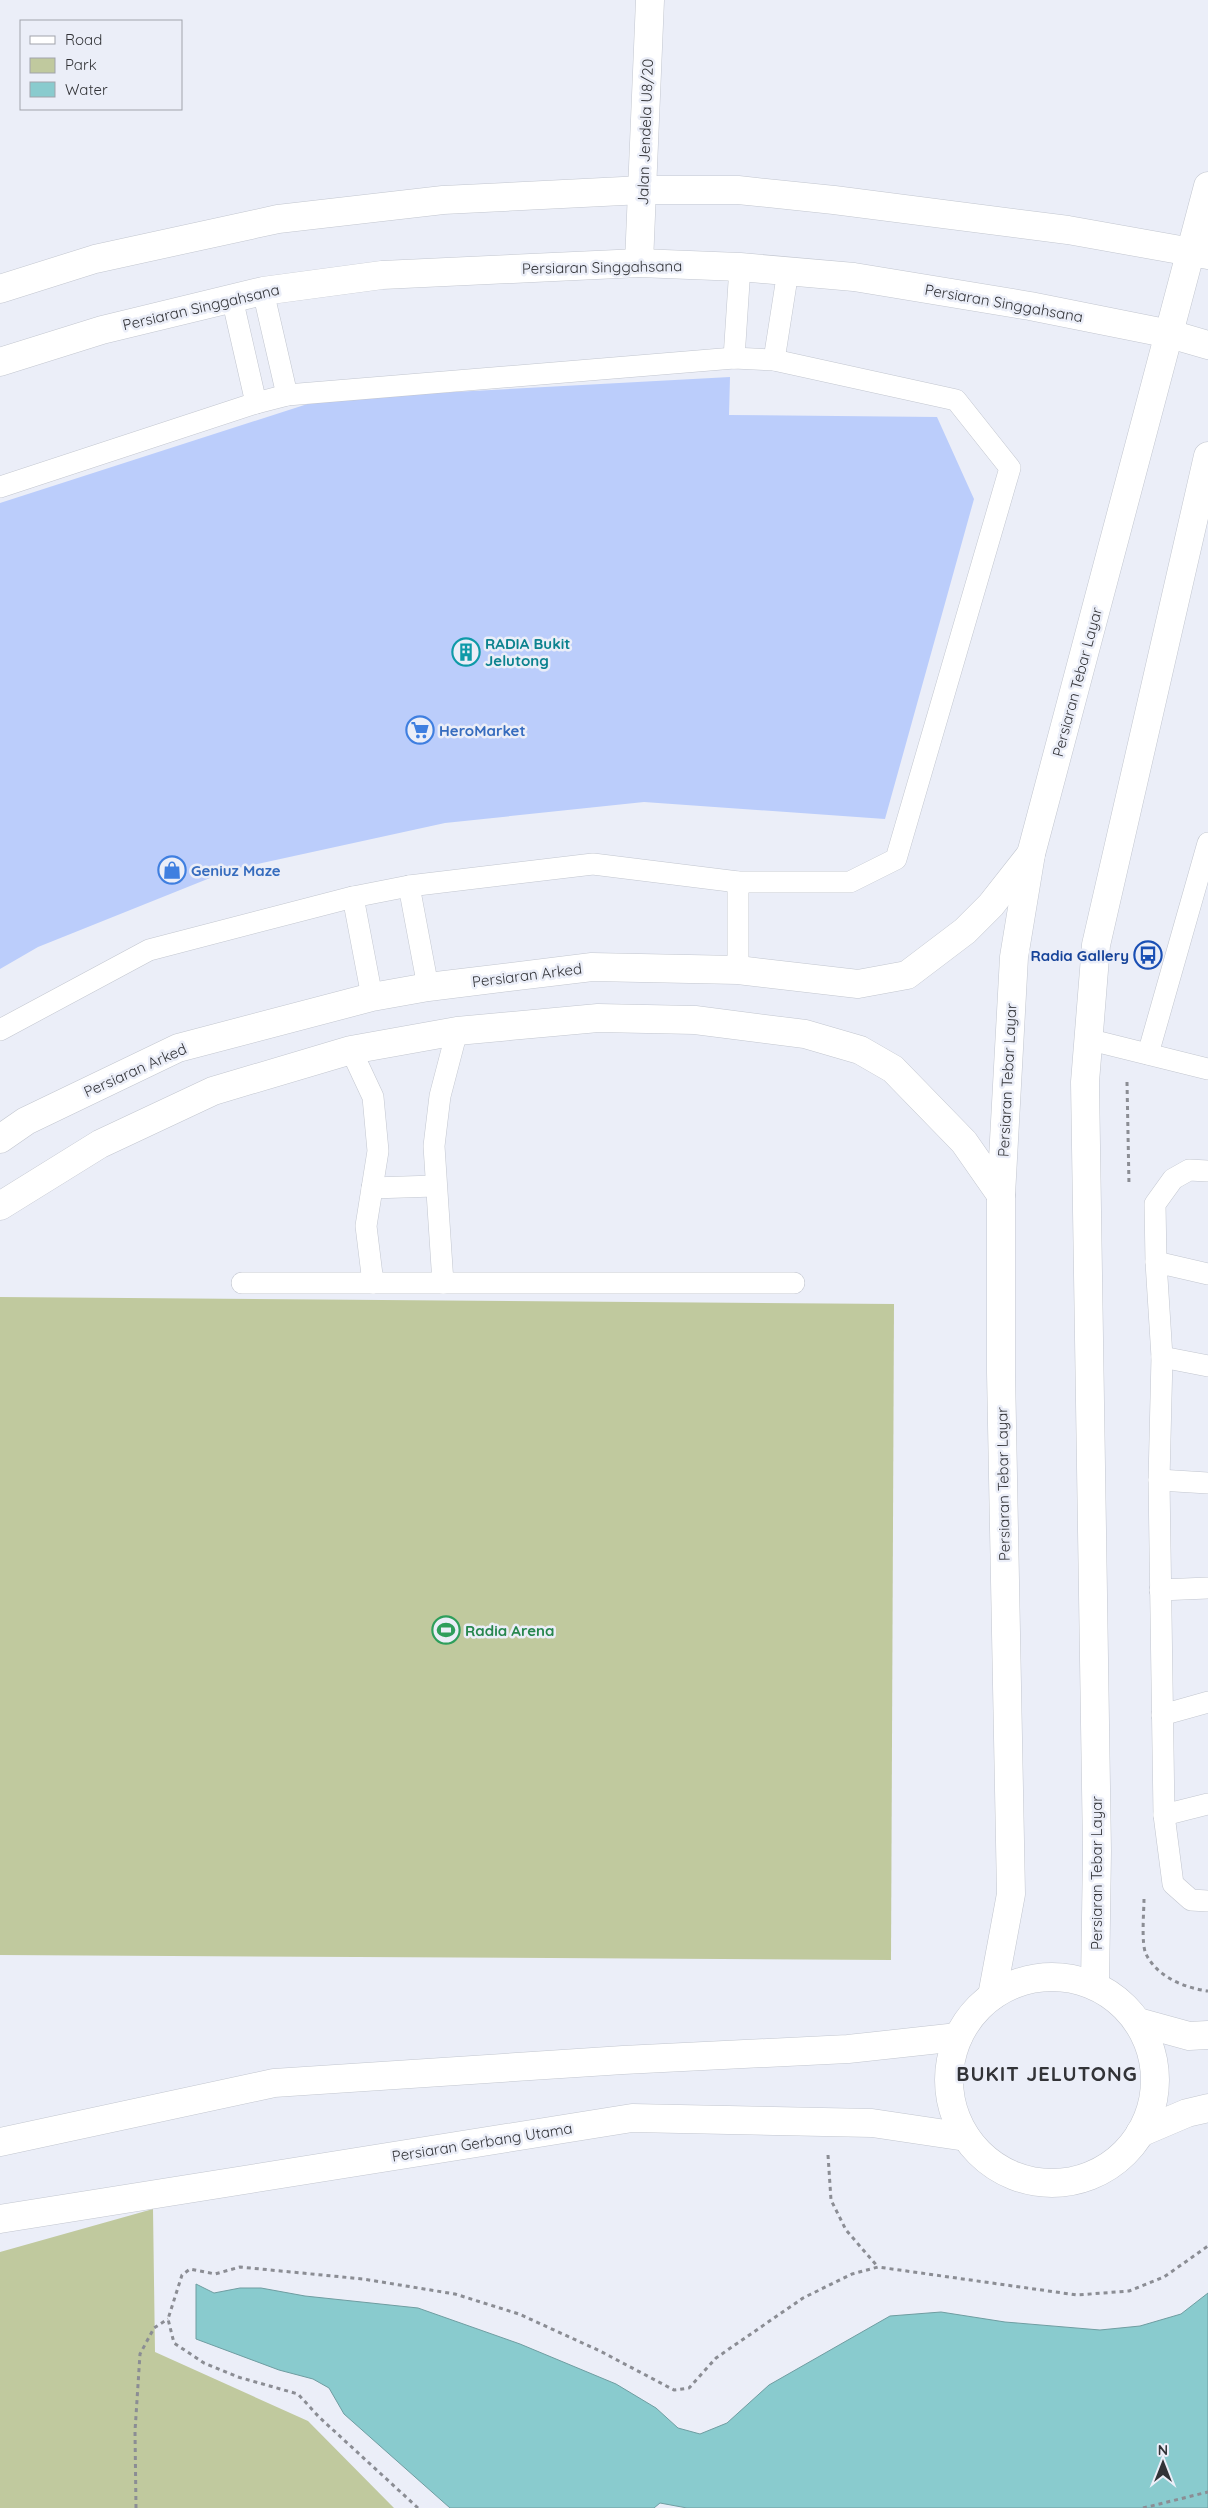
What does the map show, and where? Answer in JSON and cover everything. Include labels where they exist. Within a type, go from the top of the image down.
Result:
[{"type":"main road","name":"Jalan Jendela U8/20","points":[[639,263],[650,0]]},
{"type":"main road","name":"Persiaran Tebar Layar","points":[[992,1996],[1010,1894],[1001,1372],[1001,1195],[1014,957],[1031,854],[1170,334],[1200,253],[1208,186]]},
{"type":"main road","points":[[0,289],[95,259],[278,219],[444,200],[643,190],[738,190],[834,200],[1068,230],[1200,253]]},
{"type":"main road","name":"Persiaran Singgahsana","points":[[0,362],[102,330],[264,291],[382,275],[639,263],[740,266],[854,277],[1030,306],[1170,334],[1208,345]]},
{"type":"main road","name":"Persiaran Tebar Layar","points":[[1095,1984],[1097,1851],[1085,1082],[1087,1039],[1096,945],[1208,456]]},
{"type":"main road","name":"Persiaran Arked","points":[[0,1139],[26,1121],[178,1048],[372,997],[428,987],[592,967],[738,970],[858,984],[907,975],[965,931],[991,905],[1031,854]]},
{"type":"main road","points":[[0,1206],[100,1144],[213,1091],[351,1050],[457,1031],[598,1018],[695,1020],[806,1034],[860,1050],[893,1069],[913,1089],[964,1142],[1001,1195]]},
{"type":"main road","points":[[1057,1977],[1095,1984],[1118,2000],[1138,2022],[1150,2049],[1156,2078],[1152,2106],[1140,2133],[1120,2157],[1093,2174],[1061,2182],[1030,2181],[999,2169],[974,2149],[957,2122],[949,2099],[948,2074],[952,2050],[968,2019],[992,1996],[1023,1980],[1057,1977]]},
{"type":"main road","points":[[1138,2022],[1189,2036],[1208,2035]]},
{"type":"main road","points":[[0,2142],[274,2083],[623,2060],[848,2049],[958,2037]]},
{"type":"main road","points":[[1140,2133],[1187,2113],[1208,2108]]},
{"type":"main road","name":"Persiaran Gerbang Utama","points":[[0,2219],[632,2118],[872,2123],[966,2137]]},
{"type":"lane","points":[[734,358],[740,266]]},
{"type":"lane","points":[[774,360],[788,271]]},
{"type":"lane","points":[[264,291],[287,395]]},
{"type":"lane","points":[[232,298],[256,403]]},
{"type":"lane","points":[[0,488],[256,403],[287,395],[734,358],[774,360],[956,400],[1010,468],[896,859],[850,882],[738,882],[593,864],[408,886],[353,897],[149,950],[0,1030]]},
{"type":"lane","points":[[1148,1054],[1208,843]]},
{"type":"lane","points":[[738,882],[738,970]]},
{"type":"lane","points":[[408,886],[428,987]]},
{"type":"lane","points":[[353,897],[372,997]]},
{"type":"lane","points":[[444,1283],[442,1244],[435,1186],[434,1146],[440,1096],[457,1031]]},
{"type":"lane","points":[[1087,1039],[1208,1069]]},
{"type":"lane","points":[[351,1050],[373,1097],[378,1151],[366,1226],[373,1283]]},
{"type":"lane","points":[[1208,1171],[1189,1170],[1173,1179],[1155,1204],[1156,1262],[1162,1357],[1159,1480],[1164,1815],[1173,1884],[1190,1900],[1208,1901]]},
{"type":"lane","points":[[372,1188],[435,1186]]},
{"type":"lane","points":[[1156,1262],[1208,1274]]},
{"type":"lane","points":[[242,1283],[794,1283]]},
{"type":"lane","points":[[1162,1357],[1208,1366]]},
{"type":"lane","points":[[1159,1480],[1208,1483]]},
{"type":"lane","points":[[1160,1590],[1208,1588]]},
{"type":"lane","points":[[1162,1715],[1208,1702]]},
{"type":"lane","points":[[1164,1815],[1208,1804]]},
{"type":"path","points":[[828,2122],[831,2200],[846,2230],[878,2266]]},
{"type":"path","points":[[418,2508],[319,2417],[298,2394],[238,2377],[204,2363],[174,2343],[168,2319],[182,2275],[190,2269],[215,2274],[240,2266],[363,2279],[455,2294],[519,2314],[600,2351],[674,2390],[689,2388],[716,2358],[803,2298],[852,2274],[878,2266],[1077,2295],[1128,2291],[1164,2277],[1208,2246]]},
{"type":"path","points":[[136,2508],[135,2431],[140,2354],[154,2328],[168,2319]]},
{"type":"path","points":[[1143,2508],[1208,2492]]},
{"type":"green space","name":"Radia Arena","points":[[0,1297],[894,1304],[891,1960],[0,1955]]},
{"type":"green space","points":[[153,2209],[155,2352],[308,2421],[394,2508],[0,2508],[0,2252]]},
{"type":"water","points":[[196,2284],[214,2293],[240,2288],[261,2288],[305,2296],[418,2308],[520,2344],[616,2384],[656,2408],[678,2428],[700,2434],[727,2423],[769,2385],[890,2316],[941,2312],[1005,2322],[1100,2330],[1140,2326],[1181,2314],[1208,2293],[1208,2508],[687,2508],[660,2503],[654,2508],[450,2508],[344,2414],[329,2388],[313,2379],[279,2370],[196,2339]]},
{"type":"building","name":"RADIA Bukit Jelutong","points":[[730,377],[729,415],[937,417],[974,499],[885,819],[644,802],[445,823],[230,870],[38,947],[0,969],[0,503],[323,399]]},
{"type":"place","name":"RADIA Bukit Jelutong","points":[[466,652]]},
{"type":"place","name":"HeroMarket","points":[[420,730]]},
{"type":"place","name":"Geniuz Maze","points":[[172,870]]},
{"type":"place","name":"Radia Gallery","points":[[1148,955]]},
{"type":"place","name":"Radia Arena","points":[[446,1630]]},
{"type":"district","name":"BUKIT JELUTONG","points":[[1047,2073]]}]
